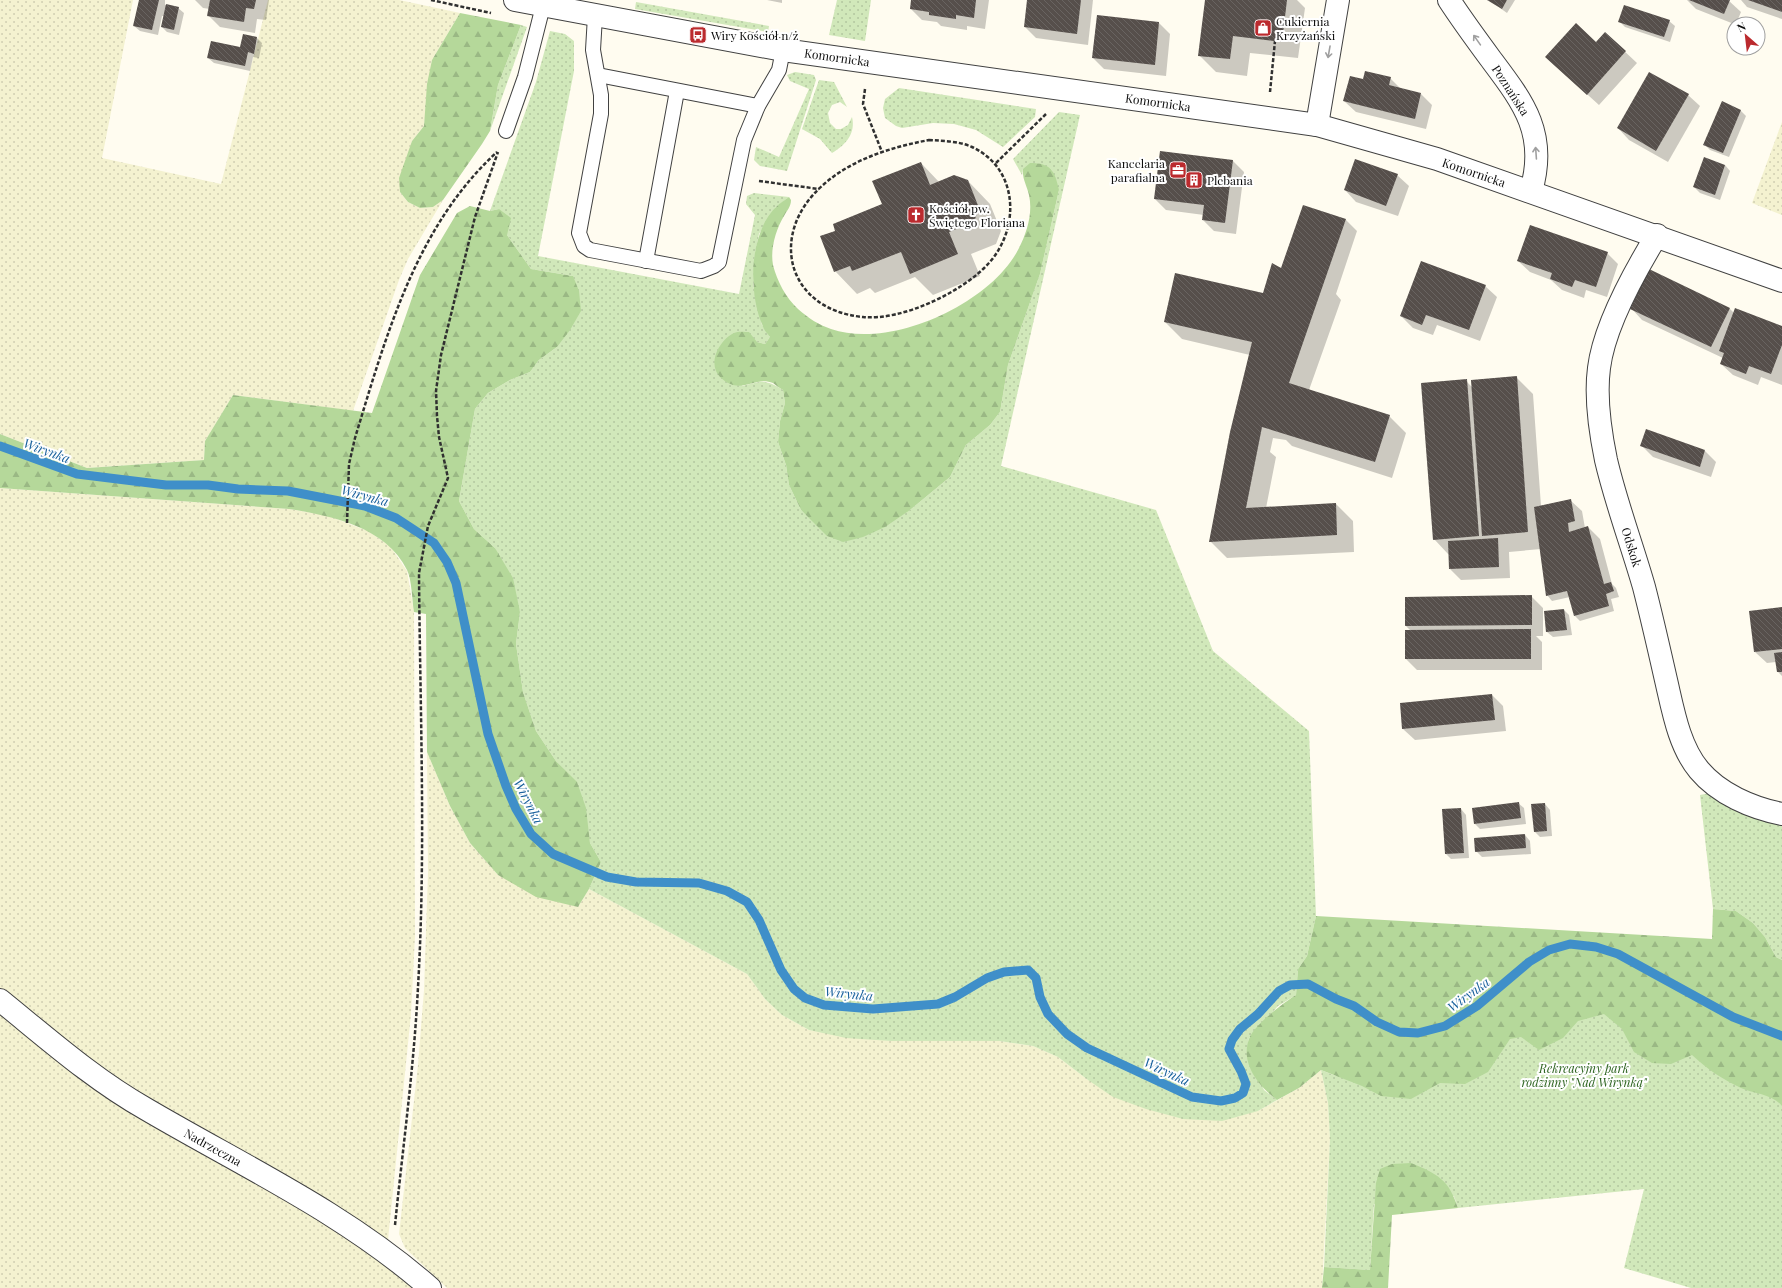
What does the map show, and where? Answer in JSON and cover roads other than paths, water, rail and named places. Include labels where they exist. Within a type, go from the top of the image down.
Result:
[{"type":"street","name":"Komornicka","points":[[515,0],[783,50],[1317,125],[1437,159],[1657,235],[1782,281]]},
{"type":"street","points":[[1317,125],[1338,0]]},
{"type":"street","name":"Poznańska","points":[[1450,0],[1515,92],[1531,122],[1534,133],[1537,163],[1531,191]]},
{"type":"street","name":"Odskok","points":[[1657,235],[1616,313],[1605,343],[1599,367],[1598,407],[1606,461],[1638,568],[1677,722],[1690,757],[1699,770],[1713,785],[1743,802],[1782,814]]},
{"type":"street","name":"Nadrzeczna","points":[[0,1000],[80,1064],[144,1109],[338,1218],[392,1257],[430,1288]]},
{"type":"lane","points":[[506,131],[525,77],[543,6]]},
{"type":"lane","points":[[595,16],[592,44],[602,95],[601,114],[579,233],[581,240],[584,246],[590,250],[700,271],[714,266],[718,262],[744,140],[758,106],[774,81],[779,70],[783,50]]},
{"type":"lane","points":[[598,75],[758,106]]},
{"type":"lane","points":[[646,261],[677,91]]},
{"type":"waterway","name":"Wirynka","points":[[0,446],[77,474],[166,485],[208,485],[238,489],[288,491],[365,506],[396,518],[434,543],[447,562],[456,583],[488,734],[506,786],[516,809],[531,834],[553,854],[607,877],[636,882],[699,883],[727,891],[747,902],[759,920],[781,970],[794,989],[805,998],[824,1005],[873,1009],[938,1004],[955,997],[987,978],[1004,972],[1028,970],[1036,978],[1040,997],[1048,1014],[1067,1034],[1087,1048],[1192,1097],[1221,1101],[1235,1098],[1243,1093],[1246,1084],[1229,1049],[1232,1040],[1240,1029],[1258,1014],[1279,991],[1290,985],[1308,984],[1336,999],[1354,1006],[1377,1022],[1399,1032],[1418,1033],[1445,1026],[1477,1006],[1529,962],[1549,950],[1570,944],[1596,947],[1618,954],[1733,1017],[1782,1036]]},
{"type":"place","name":"Cukiernia Krzyżański","points":[[1263,28]]},
{"type":"place","name":"Wiry Kościół n/ż","points":[[698,35]]},
{"type":"place","name":"Kancelaria parafialna","points":[[1178,170]]},
{"type":"place","name":"Plebania","points":[[1194,180]]},
{"type":"place","name":"Kościół pw. Świętego Floriana","points":[[916,215]]},
{"type":"park label","name":"Rekreacyjny park rodzinny \"Nad Wirynką\"","points":[[1584,1075]]}]
